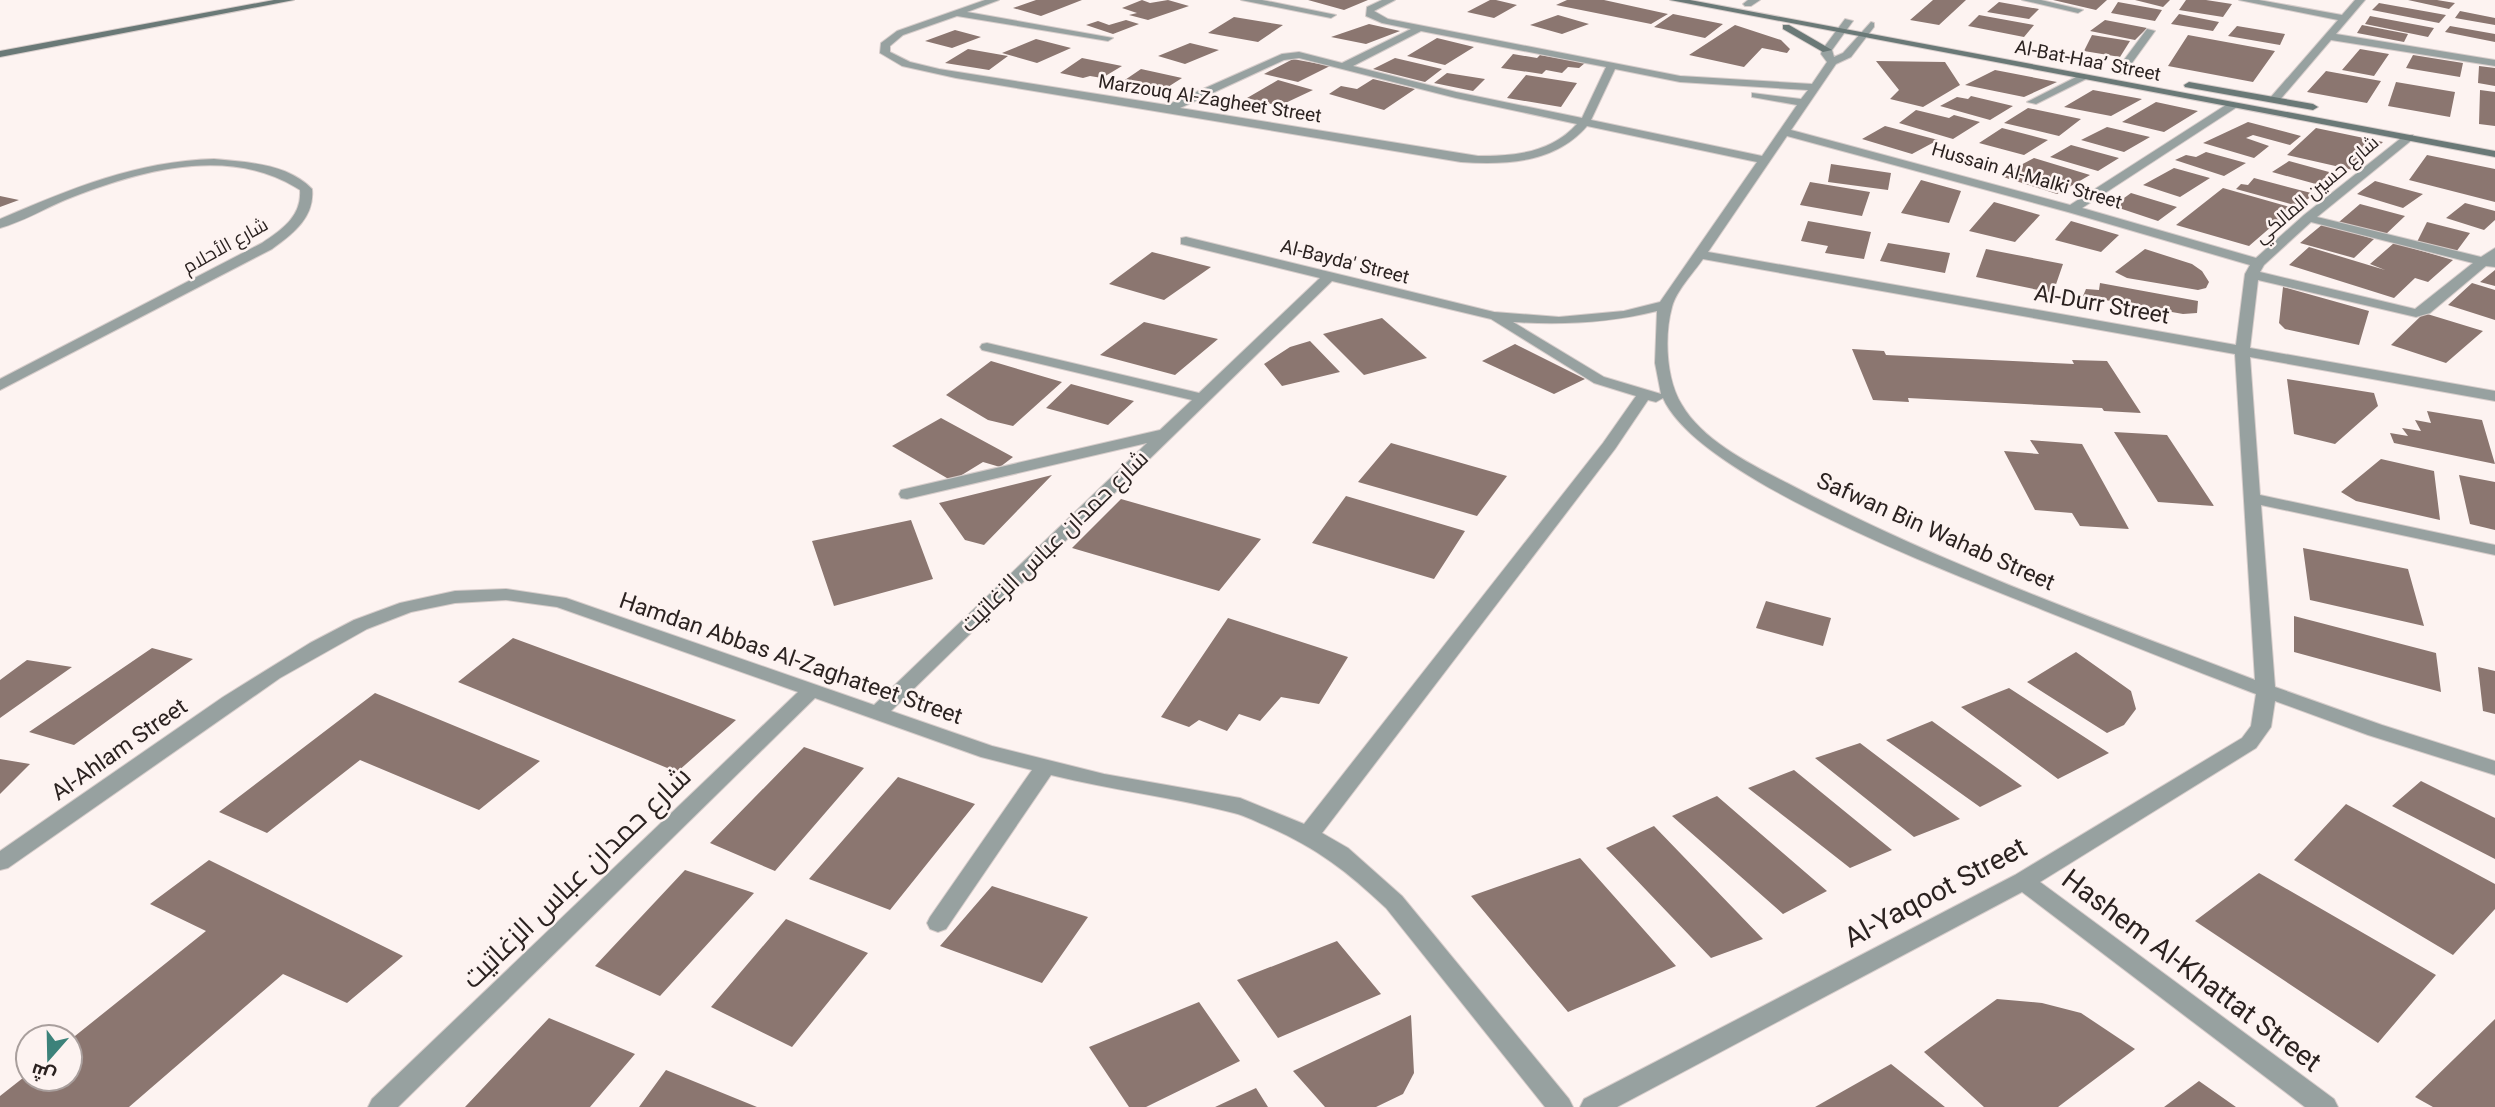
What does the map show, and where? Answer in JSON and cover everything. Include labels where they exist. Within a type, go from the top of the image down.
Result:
[{"type":"street","points":[[0,45],[235,0]]},
{"type":"street","points":[[0,54],[289,0]]},
{"type":"street","name":"Marzouq Al-Zagheet Street","points":[[994,0],[894,37],[885,45],[885,53],[902,63],[963,76],[1478,160],[1510,159],[1539,154],[1559,145],[1584,123],[1612,65]]},
{"type":"street","points":[[1246,0],[1331,15]]},
{"type":"street","points":[[1390,0],[1369,11],[1374,18],[1706,86],[1804,103]]},
{"type":"street","name":"Al-Bat-Haa’ Street","points":[[1675,0],[2495,153]]},
{"type":"street","name":"Al-Bat-Haa’ Street","points":[[1726,0],[1751,2],[2495,142]]},
{"type":"street","points":[[2027,0],[2078,9]]},
{"type":"street","points":[[2244,0],[2343,18]]},
{"type":"street","points":[[2274,100],[2360,0]]},
{"type":"street","points":[[956,13],[1108,38]]},
{"type":"street","points":[[1754,15],[1793,30],[1829,56],[1847,55],[1871,25]]},
{"type":"street","points":[[1665,305],[1815,88],[1840,31],[1848,21]]},
{"type":"street","points":[[1342,67],[1420,28]]},
{"type":"street","points":[[2120,72],[2150,31]]},
{"type":"street","points":[[2327,36],[2495,63]]},
{"type":"street","points":[[1170,108],[1286,57],[1307,57],[1456,95],[1764,160]]},
{"type":"street","points":[[2032,102],[2082,77]]},
{"type":"street","points":[[1681,79],[1815,88]]},
{"type":"street","points":[[2072,209],[2234,105]]},
{"type":"street","name":"Hussain Al-Malki Street","points":[[1784,132],[2072,209],[2255,269]]},
{"type":"street","name":"شارع حسين المالكي","points":[[2242,352],[2255,269],[2308,218],[2409,138]]},
{"type":"street","name":"شارع الأحلام","points":[[0,224],[120,175],[158,165],[189,162],[227,163],[271,171],[297,182],[306,189],[308,197],[302,215],[267,246],[0,385]]},
{"type":"street","points":[[2308,218],[2489,263]]},
{"type":"street","name":"Al-Bayda' Street","points":[[1186,241],[1327,278],[1494,316],[1559,321],[1623,315],[1665,305]]},
{"type":"street","name":"شارع حسين المالكي","points":[[2255,269],[2399,311],[2416,313],[2425,310],[2489,263],[2495,252]]},
{"type":"street","name":"Al-Durr Street","points":[[1700,254],[2495,396]]},
{"type":"street","name":"شارع حمدان عباس الزغاتيت","points":[[876,714],[1327,278]]},
{"type":"street","name":"Safwan Bin Wahab Street","points":[[1665,305],[1662,355],[1665,384],[1670,399],[1682,416],[1709,442],[1754,472],[1897,544],[2266,693],[2495,768]]},
{"type":"street","name":"Al-Bayda' Street","points":[[1494,316],[1599,380],[1644,395],[1670,399]]},
{"type":"street","points":[[987,347],[1201,398]]},
{"type":"street","points":[[2242,352],[2266,693]]},
{"type":"street","points":[[1308,835],[1609,446],[1644,395]]},
{"type":"street","points":[[907,494],[1164,434]]},
{"type":"street","points":[[2251,498],[2495,550]]},
{"type":"street","name":"Hamdan Abbas Al-Zaghateet Street","points":[[267,677],[324,641],[385,614],[448,598],[508,594],[560,602],[943,738],[1045,768],[1240,806],[1308,835],[1349,862],[1394,902],[1560,1107]]},
{"type":"street","name":"Al-Ahlam Street","points":[[0,862],[267,677]]},
{"type":"street","name":"شارع حمدان عباس الزغاتيت","points":[[381,1107],[812,690]]},
{"type":"street","name":"Al-Yaqoot Street","points":[[1593,1107],[2023,880],[2249,743],[2261,727],[2266,693]]},
{"type":"street","points":[[938,923],[1045,768]]},
{"type":"street","name":"Hashem Al-Khattat Street","points":[[2023,880],[2325,1107]]},
{"type":"building","points":[[1036,0],[1082,0],[1041,16],[1013,8]]},
{"type":"building","points":[[1142,0],[1150,3],[1168,0],[1189,6],[1148,20],[1129,15],[1137,13],[1122,8]]},
{"type":"building","points":[[1308,0],[1368,0],[1344,10]]},
{"type":"building","points":[[1490,0],[1517,5],[1494,18],[1467,12]]},
{"type":"building","points":[[1567,0],[1604,0],[1668,14],[1651,24],[1556,5]]},
{"type":"building","points":[[1933,0],[1966,0],[1939,25],[1910,20]]},
{"type":"building","points":[[2053,0],[2107,0],[2096,10]]},
{"type":"building","points":[[2135,0],[2170,0],[2163,7]]},
{"type":"building","points":[[2186,0],[2232,4],[2223,17],[2179,10]]},
{"type":"building","points":[[2408,0],[2437,0],[2455,3],[2449,9]]},
{"type":"building","points":[[1999,2],[2039,9],[2029,19],[1987,12]]},
{"type":"building","points":[[2118,2],[2162,10],[2155,21],[2111,13]]},
{"type":"building","points":[[2379,3],[2446,15],[2439,23],[2372,10]]},
{"type":"building","points":[[2460,11],[2495,18],[2495,25],[2455,18]]},
{"type":"building","points":[[1673,14],[1723,24],[1705,38],[1654,27]]},
{"type":"building","points":[[2179,14],[2219,22],[2213,31],[2171,24]]},
{"type":"building","points":[[1558,15],[1589,24],[1562,34],[1530,25]]},
{"type":"building","points":[[1979,15],[2034,25],[2024,37],[1968,26]]},
{"type":"building","points":[[2370,16],[2434,28],[2428,37],[2365,24]]},
{"type":"building","points":[[1234,17],[1283,25],[1258,42],[1208,33]]},
{"type":"building","points":[[1126,20],[1139,24],[1113,34],[1086,25],[1098,21],[1109,25]]},
{"type":"building","points":[[2105,20],[2147,28],[2135,40],[2090,31]]},
{"type":"building","points":[[1369,24],[1400,31],[1366,44],[1331,37]]},
{"type":"building","points":[[1735,25],[1781,40],[1790,49],[1787,53],[1762,48],[1744,67],[1689,55]]},
{"type":"building","points":[[2362,25],[2408,34],[2404,42],[2357,33]]},
{"type":"building","points":[[2237,26],[2285,34],[2280,45],[2228,36]]},
{"type":"building","points":[[2450,26],[2495,34],[2495,42],[2445,32]]},
{"type":"building","points":[[955,30],[981,37],[952,48],[925,41]]},
{"type":"building","points":[[2092,35],[2130,41],[2120,57],[2084,51]]},
{"type":"building","points":[[2188,35],[2275,51],[2253,82],[2168,66]]},
{"type":"building","points":[[1437,38],[1474,47],[1445,65],[1407,56]]},
{"type":"building","points":[[1036,39],[1071,48],[1037,63],[1002,53]]},
{"type":"building","points":[[1190,43],[1219,50],[1185,64],[1158,56]]},
{"type":"building","points":[[968,49],[1008,56],[989,70],[945,63]]},
{"type":"building","points":[[2360,49],[2389,54],[2374,76],[2342,70]]},
{"type":"building","points":[[1513,54],[1537,58],[1540,55],[1585,63],[1579,68],[1568,67],[1562,73],[1546,70],[1542,74],[1501,68]]},
{"type":"building","points":[[2413,55],[2463,63],[2460,77],[2406,68]]},
{"type":"building","points":[[1082,58],[1122,66],[1102,78],[1083,78],[1060,73]]},
{"type":"building","points":[[1395,58],[1442,69],[1425,82],[1373,69]]},
{"type":"building","points":[[1293,59],[1330,66],[1298,82],[1264,74]]},
{"type":"building","points":[[1876,61],[1945,62],[1960,85],[1923,107],[1890,99],[1899,90]]},
{"type":"building","points":[[2479,66],[2495,68],[2495,86],[2478,83]]},
{"type":"building","points":[[1141,69],[1182,78],[1160,92],[1119,84]]},
{"type":"building","points":[[1995,70],[2057,82],[2024,97],[1965,85]]},
{"type":"building","points":[[2326,71],[2381,81],[2367,103],[2307,92]]},
{"type":"building","points":[[1447,73],[1485,79],[1473,91],[1434,83]]},
{"type":"building","points":[[1526,75],[1577,83],[1561,107],[1507,98]]},
{"type":"building","points":[[1373,79],[1415,89],[1384,110],[1329,94],[1341,86],[1357,89]]},
{"type":"building","points":[[1278,80],[1313,90],[1279,106],[1247,98]]},
{"type":"building","points":[[2396,82],[2455,92],[2450,117],[2388,106]]},
{"type":"building","points":[[2093,90],[2142,99],[2111,116],[2064,107]]},
{"type":"building","points":[[2480,90],[2495,92],[2495,126],[2479,124]]},
{"type":"building","points":[[1971,96],[2013,106],[1990,120],[1940,106],[1957,97],[1968,99]]},
{"type":"building","points":[[2156,102],[2198,111],[2164,132],[2122,122]]},
{"type":"building","points":[[2028,108],[2081,119],[2059,136],[2004,123]]},
{"type":"building","points":[[1916,110],[1980,122],[1953,139],[1899,123]]},
{"type":"building","points":[[2248,122],[2301,136],[2290,145],[2253,135],[2246,138],[2269,146],[2254,158],[2203,143]]},
{"type":"building","points":[[1885,126],[1938,140],[1912,154],[1862,139]]},
{"type":"building","points":[[2107,127],[2150,137],[2124,152],[2081,140]]},
{"type":"building","points":[[2002,128],[2048,140],[2024,155],[1979,143]]},
{"type":"building","points":[[2316,128],[2383,142],[2353,170],[2287,155]]},
{"type":"building","points":[[2071,145],[2119,158],[2098,171],[2050,157]]},
{"type":"building","points":[[2206,152],[2246,163],[2224,176],[2175,160],[2186,155],[2196,157]]},
{"type":"building","points":[[2427,155],[2495,169],[2495,202],[2409,180]]},
{"type":"building","points":[[2034,158],[2090,175],[2057,194],[2000,176]]},
{"type":"building","points":[[2289,161],[2340,175],[2323,186],[2272,172]]},
{"type":"building","points":[[1831,164],[1891,173],[1888,190],[1828,182]]},
{"type":"building","points":[[2174,168],[2210,178],[2180,197],[2143,185]]},
{"type":"building","points":[[2254,178],[2315,194],[2298,206],[2236,189],[2241,184],[2248,185]]},
{"type":"building","points":[[1921,180],[1961,191],[1949,223],[1901,213]]},
{"type":"building","points":[[2375,181],[2423,194],[2403,208],[2357,194]]},
{"type":"building","points":[[1810,182],[1870,192],[1862,216],[1800,205]]},
{"type":"building","points":[[2223,188],[2293,208],[2249,246],[2176,225]]},
{"type":"building","points":[[2131,193],[2177,207],[2158,221],[2113,206]]},
{"type":"building","points":[[0,196],[19,200],[0,207]]},
{"type":"building","points":[[1994,202],[2040,215],[2015,242],[1969,231]]},
{"type":"building","points":[[2465,203],[2495,211],[2495,220],[2484,230],[2446,218]]},
{"type":"building","points":[[2360,204],[2405,216],[2385,235],[2339,222]]},
{"type":"building","points":[[1808,221],[1871,232],[1864,259],[1825,253],[1828,246],[1801,241]]},
{"type":"building","points":[[2071,221],[2119,235],[2101,252],[2055,240]]},
{"type":"building","points":[[2427,222],[2470,233],[2456,252],[2417,242]]},
{"type":"building","points":[[2323,224],[2374,239],[2354,258],[2300,243]]},
{"type":"building","points":[[1888,243],[1950,253],[1945,273],[1880,261]]},
{"type":"building","points":[[2394,243],[2453,260],[2428,282],[2415,278],[2394,298],[2289,265],[2309,247],[2385,270],[2370,264]]},
{"type":"building","points":[[1986,249],[2063,264],[2053,293],[1976,277]]},
{"type":"building","points":[[2145,249],[2192,264],[2202,271],[2209,282],[2206,288],[2198,290],[2127,278],[2115,272]]},
{"type":"building","points":[[1152,252],[1211,267],[1164,300],[1109,284]]},
{"type":"building","points":[[2495,270],[2495,286],[2480,282]]},
{"type":"building","points":[[2100,283],[2198,301],[2197,313],[2183,314],[2083,296],[2086,289],[2099,290]]},
{"type":"building","points":[[2472,283],[2495,290],[2495,320],[2448,305]]},
{"type":"building","points":[[2283,287],[2369,311],[2359,345],[2285,329],[2279,323]]},
{"type":"building","points":[[2424,313],[2483,331],[2446,363],[2391,345]]},
{"type":"building","points":[[1382,318],[1427,358],[1364,375],[1323,334]]},
{"type":"building","points":[[1144,322],[1218,339],[1175,375],[1100,355]]},
{"type":"building","points":[[1310,341],[1340,372],[1282,386],[1264,364],[1290,347]]},
{"type":"building","points":[[1515,344],[1585,379],[1554,394],[1482,361]]},
{"type":"building","points":[[1852,349],[1884,351],[1886,355],[2074,364],[2072,360],[2107,361],[2141,413],[2104,411],[2102,408],[1908,398],[1909,402],[1873,400]]},
{"type":"building","points":[[991,361],[1062,382],[1013,426],[988,420],[946,395]]},
{"type":"building","points":[[2287,379],[2374,393],[2378,406],[2335,444],[2294,434]]},
{"type":"building","points":[[1071,384],[1134,401],[1108,425],[1046,408]]},
{"type":"building","points":[[2427,411],[2482,420],[2495,464],[2394,443],[2390,433],[2408,436],[2402,428],[2421,431],[2415,420],[2431,423]]},
{"type":"building","points":[[941,418],[1013,457],[1000,467],[983,462],[952,481],[892,446]]},
{"type":"building","points":[[2114,432],[2167,435],[2214,506],[2158,502]]},
{"type":"building","points":[[2030,440],[2082,444],[2129,529],[2080,526],[2072,513],[2035,510],[2004,451],[2039,454]]},
{"type":"building","points":[[1391,443],[1507,476],[1477,516],[1358,482]]},
{"type":"building","points":[[2381,459],[2434,471],[2440,520],[2356,501],[2341,492]]},
{"type":"building","points":[[1052,475],[984,545],[965,540],[939,503]]},
{"type":"building","points":[[2459,475],[2495,482],[2495,530],[2470,524]]},
{"type":"building","points":[[1346,496],[1465,531],[1434,579],[1312,543]]},
{"type":"building","points":[[1121,499],[1261,539],[1219,591],[1072,548]]},
{"type":"building","points":[[911,520],[933,579],[834,606],[812,541]]},
{"type":"building","points":[[2303,548],[2408,569],[2424,626],[2310,600]]},
{"type":"building","points":[[1766,601],[1831,618],[1823,646],[1756,628]]},
{"type":"building","points":[[2294,616],[2436,653],[2441,692],[2294,652]]},
{"type":"building","points":[[1228,618],[1348,657],[1319,704],[1281,697],[1260,721],[1239,714],[1227,731],[1199,720],[1189,727],[1161,717]]},
{"type":"building","points":[[513,638],[736,720],[677,772],[458,682]]},
{"type":"building","points":[[152,648],[193,659],[74,745],[29,732]]},
{"type":"building","points":[[2076,652],[2131,691],[2136,709],[2124,725],[2107,733],[2027,682]]},
{"type":"building","points":[[27,660],[72,667],[0,718],[0,680]]},
{"type":"building","points":[[2478,667],[2495,671],[2495,714],[2483,711]]},
{"type":"building","points":[[2009,688],[2109,753],[2058,779],[1961,707]]},
{"type":"building","points":[[375,693],[540,761],[479,810],[360,760],[267,833],[219,812]]},
{"type":"building","points":[[1932,721],[2022,786],[1980,807],[1886,740]]},
{"type":"building","points":[[1860,743],[1960,819],[1914,837],[1815,758]]},
{"type":"building","points":[[804,747],[864,768],[775,871],[710,843]]},
{"type":"building","points":[[0,759],[30,764],[0,794]]},
{"type":"building","points":[[1794,770],[1892,850],[1850,868],[1748,788]]},
{"type":"building","points":[[898,777],[975,804],[890,910],[809,879]]},
{"type":"building","points":[[2421,781],[2495,818],[2495,859],[2392,806]]},
{"type":"building","points":[[1717,796],[1827,891],[1783,914],[1672,816]]},
{"type":"building","points":[[2346,804],[2495,884],[2495,909],[2453,955],[2294,860]]},
{"type":"building","points":[[1654,826],[1763,939],[1711,958],[1606,848]]},
{"type":"building","points":[[1580,858],[1676,966],[1568,1012],[1471,896]]},
{"type":"building","points":[[209,860],[403,956],[347,1003],[283,974],[129,1107],[0,1107],[0,1096],[14,1085],[14,1093],[84,1093],[84,1029],[206,931],[150,904]]},
{"type":"building","points":[[685,870],[754,893],[660,996],[595,966]]},
{"type":"building","points":[[2259,873],[2436,975],[2378,1043],[2195,921]]},
{"type":"building","points":[[992,886],[1088,917],[1042,983],[940,946]]},
{"type":"building","points":[[786,919],[868,953],[792,1047],[711,1007]]},
{"type":"building","points":[[1337,941],[1381,994],[1278,1038],[1237,980]]},
{"type":"building","points":[[1997,999],[2042,1003],[2081,1013],[2135,1049],[2058,1107],[1984,1107],[1924,1052]]},
{"type":"building","points":[[1199,1002],[1240,1061],[1146,1107],[1129,1107],[1089,1047]]},
{"type":"building","points":[[1411,1015],[1414,1073],[1403,1094],[1376,1107],[1325,1107],[1293,1071]]},
{"type":"building","points":[[549,1018],[635,1054],[590,1107],[465,1107]]},
{"type":"building","points":[[2495,1019],[2495,1107],[2433,1107],[2415,1097]]},
{"type":"building","points":[[1891,1064],[1945,1107],[1815,1107]]},
{"type":"building","points":[[666,1070],[757,1107],[639,1107]]},
{"type":"building","points":[[2199,1081],[2236,1107],[2164,1107]]},
{"type":"building","points":[[1256,1088],[1268,1107],[1215,1107]]}]
